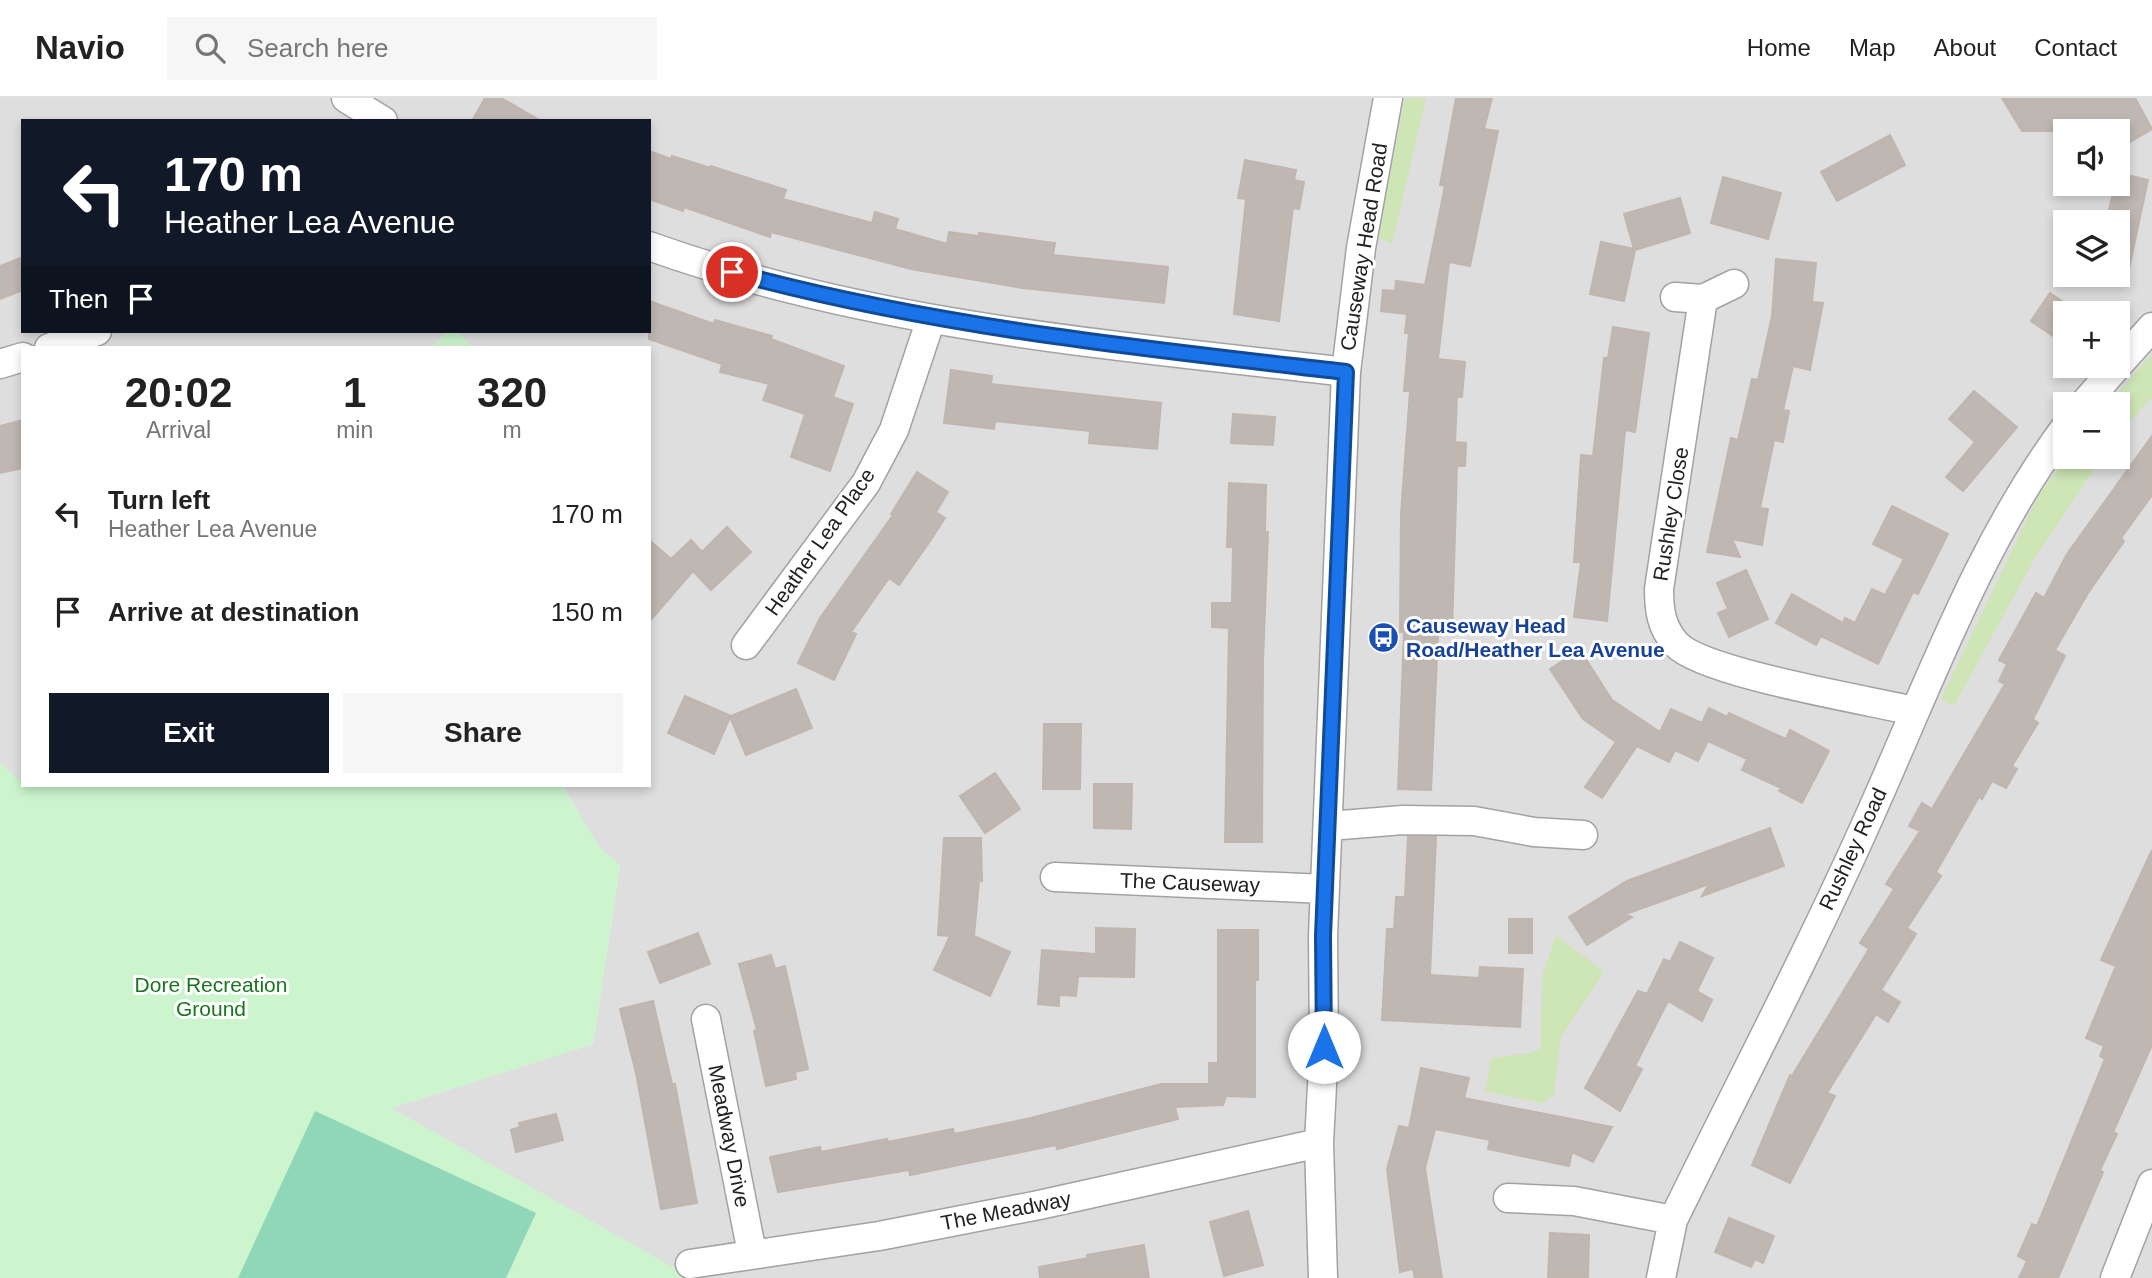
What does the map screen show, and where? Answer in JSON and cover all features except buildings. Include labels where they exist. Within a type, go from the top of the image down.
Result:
[{"type":"street","points":[[346,98],[382,114]]},
{"type":"street","name":"Causeway Head Road","points":[[1323,1278],[1319,1143],[1325,889],[1346,372],[1361,248],[1388,98]]},
{"type":"street","points":[[651,247],[781,286],[931,318],[1062,339],[1346,372]]},
{"type":"street","points":[[1675,297],[1703,299],[1734,284]]},
{"type":"street","name":"Rushley Close","points":[[1703,299],[1659,589],[1659,612],[1665,630],[1690,656],[1733,670],[1914,711]]},
{"type":"street","name":"Heather Lea Place","points":[[746,645],[866,483],[894,430],[931,318]]},
{"type":"street","points":[[2130,351],[2152,327]]},
{"type":"street","points":[[55,346],[91,333]]},
{"type":"street","points":[[0,364],[21,358]]},
{"type":"street","points":[[2094,392],[2106,378]]},
{"type":"street","name":"Rushley Road","points":[[1661,1278],[1673,1220],[1846,868],[1914,711],[2001,529],[2035,468],[2053,444]]},
{"type":"street","points":[[1329,826],[1403,820],[1474,821],[1534,832],[1583,835]]},
{"type":"street","name":"The Causeway","points":[[1055,877],[1325,889]]},
{"type":"street","name":"Meadway Drive","points":[[706,1019],[752,1253]]},
{"type":"street","name":"The Meadway","points":[[690,1264],[879,1236],[1039,1205],[1319,1143]]},
{"type":"street","points":[[2115,1278],[2152,1184]]},
{"type":"street","points":[[1508,1198],[1574,1201],[1673,1220]]},
{"type":"shaded area","points":[[0,98],[2152,98],[2152,1278],[692,1278],[391,1108],[593,1044],[620,866],[599,847],[564,787],[651,787],[651,346],[472,346],[458,333],[651,333],[651,119],[21,119],[21,333],[446,333],[432,346],[21,346],[21,780],[0,764]]},
{"type":"green space","points":[[1405,98],[1426,98],[1392,244],[1378,237]]},
{"type":"green space","points":[[446,333],[458,333],[472,346],[432,346]]},
{"type":"green space","points":[[2152,354],[2152,397],[2130,422],[2130,392],[2119,392]]},
{"type":"green space","points":[[2058,469],[2095,469],[2035,558],[1954,706],[1941,699],[2037,498]]},
{"type":"green space","name":"Dore Recreation Ground","points":[[0,764],[21,779],[21,787],[564,787],[599,847],[620,865],[593,1044],[391,1108],[692,1278],[0,1278]]},
{"type":"green space","points":[[1556,935],[1604,972],[1561,1037],[1554,1095],[1542,1103],[1485,1091],[1492,1058],[1531,1053],[1541,1048],[1542,976]]},
{"type":"green space","points":[[315,1111],[536,1213],[506,1278],[238,1278]]},
{"type":"place","name":"Causeway Head Road/Heather Lea Avenue","points":[[1383,638]]},
{"type":"route","points":[[732,272],[781,286],[949,322],[1062,339],[1346,372],[1323,936],[1324,1047]]}]
